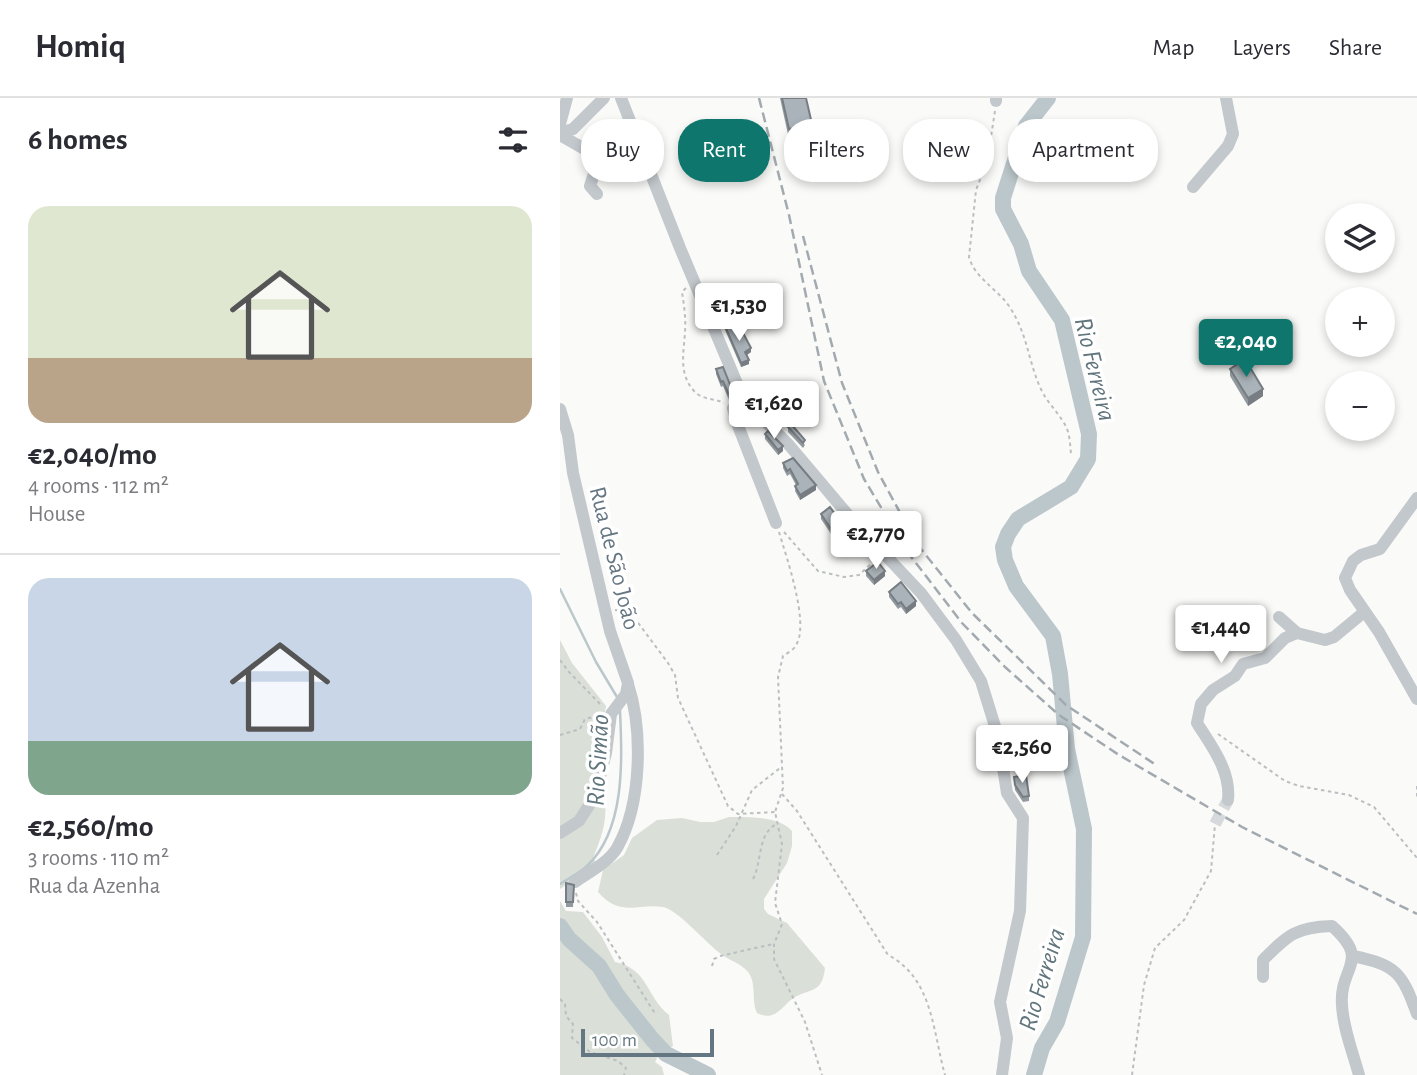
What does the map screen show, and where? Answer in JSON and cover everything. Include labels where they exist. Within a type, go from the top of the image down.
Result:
[{"type":"street","points":[[560,124],[567,98]]},
{"type":"street","points":[[560,134],[573,129],[604,98]]},
{"type":"street","points":[[621,98],[629,119]]},
{"type":"street","points":[[1193,187],[1228,146],[1233,134],[1226,98]]},
{"type":"street","points":[[560,134],[581,147]]},
{"type":"street","points":[[591,182],[590,186],[597,194]]},
{"type":"street","points":[[654,182],[739,404],[827,488],[882,553],[921,593],[972,662],[981,681],[998,736],[1007,793],[1023,818],[1020,911],[1000,1002],[1007,1038],[1002,1075]]},
{"type":"street","points":[[739,404],[737,423],[776,523]]},
{"type":"street","name":"Rua de São João","points":[[560,409],[610,631],[627,689],[633,699],[638,746],[630,816],[616,850],[575,882]]},
{"type":"street","points":[[1417,498],[1380,549],[1361,555],[1353,561],[1345,578],[1363,613],[1379,632],[1417,699]]},
{"type":"street","points":[[1228,800],[1230,785],[1223,767],[1197,723],[1201,704],[1213,690],[1235,676],[1243,664],[1265,659],[1285,638],[1297,634],[1325,640],[1363,613]]},
{"type":"street","points":[[1279,617],[1297,634]]},
{"type":"street","points":[[560,833],[579,821],[596,796],[606,753],[608,713],[627,689]]},
{"type":"street","points":[[1263,977],[1264,960],[1287,936],[1311,926],[1332,926],[1347,939],[1353,956],[1342,990],[1342,1007],[1359,1075]]},
{"type":"street","points":[[1353,956],[1388,966],[1405,982],[1417,1014]]},
{"type":"path","points":[[996,100],[987,162],[976,190],[969,257],[972,267],[1008,304],[1027,338],[1033,370],[1050,406],[1065,424],[1071,454]]},
{"type":"path","points":[[693,279],[682,292],[685,316],[682,358],[685,376],[694,391],[705,399],[739,404]]},
{"type":"path","points":[[776,523],[818,570],[844,577],[859,575],[882,553]]},
{"type":"path","points":[[776,523],[797,591],[800,635],[796,647],[783,656],[778,677],[783,788],[775,812],[781,834],[782,854],[775,902],[782,924],[774,944],[774,959],[805,1022],[822,1075]]},
{"type":"path","points":[[613,610],[628,612],[668,663],[675,675],[678,698],[728,806],[741,814],[775,812]]},
{"type":"path","points":[[560,660],[608,713],[585,719],[580,729],[560,735]]},
{"type":"path","points":[[1218,734],[1285,781],[1349,795],[1374,807],[1417,858]]},
{"type":"path","points":[[717,855],[736,826],[752,790],[782,766]]},
{"type":"path","points":[[1417,786],[1417,798]]},
{"type":"path","points":[[781,793],[797,811],[888,955],[899,961],[922,990],[931,1010],[945,1075]]},
{"type":"path","points":[[753,879],[758,871],[764,839],[772,826],[778,824]]},
{"type":"path","points":[[1132,1075],[1144,985],[1155,948],[1184,920],[1211,871],[1215,824]]},
{"type":"path","points":[[575,882],[578,901],[597,922],[656,1015]]},
{"type":"path","points":[[712,966],[713,959],[720,956],[774,944]]},
{"type":"path","points":[[560,999],[565,1004],[566,1016],[573,1024],[572,1038],[590,1052],[618,1061],[626,1069],[624,1075]]},
{"type":"shaded area","points":[[560,640],[572,663],[606,706],[592,782],[605,794],[604,827],[593,858],[596,863],[560,889]]},
{"type":"shaded area","points":[[729,817],[771,820],[792,831],[792,846],[787,863],[764,899],[764,909],[768,914],[787,923],[825,968],[819,986],[795,997],[769,1016],[757,1013],[751,976],[745,969],[721,954],[676,914],[663,907],[630,908],[614,905],[598,892],[603,870],[624,855],[632,838],[657,820],[682,818],[714,822]]},
{"type":"shaded area","points":[[560,901],[566,911],[583,912],[602,937],[615,962],[635,971],[669,1015],[673,1046],[658,1056],[655,1062],[662,1067],[664,1075],[560,1075]]},
{"type":"building","points":[[782,98],[806,98],[811,119],[787,119]]},
{"type":"building","points":[[732,324],[736,334],[742,331],[751,348],[745,352],[749,360],[741,363],[725,326]]},
{"type":"building","points":[[1245,359],[1263,389],[1248,398],[1230,369]]},
{"type":"building","points":[[723,367],[733,392],[729,395],[716,369]]},
{"type":"building","points":[[791,424],[805,440],[803,443],[788,427]]},
{"type":"building","points":[[768,431],[783,446],[778,450],[765,434]]},
{"type":"building","points":[[793,458],[816,485],[800,495],[795,486],[798,484],[790,469],[787,471],[783,463]]},
{"type":"building","points":[[830,507],[853,539],[843,547],[821,514]]},
{"type":"building","points":[[878,562],[885,571],[874,580],[866,571]]},
{"type":"building","points":[[901,582],[916,601],[906,609],[901,602],[898,604],[889,592]]},
{"type":"building","points":[[1026,775],[1029,796],[1023,797],[1015,785],[1014,777]]},
{"type":"building","points":[[566,883],[574,885],[573,902],[566,902]]},
{"type":"waterway","name":"Rio Ferreira","points":[[1034,1075],[1042,1048],[1057,1022],[1083,937],[1084,829],[1067,749],[1060,674],[1053,636],[1016,586],[1005,560],[1003,547],[1018,519],[1071,487],[1088,459],[1089,434],[1062,320],[1029,271],[1021,244],[1003,209],[1003,198],[1026,126],[1048,98]]},
{"type":"waterway","name":"Rio Simão","points":[[560,589],[596,662],[617,697]]},
{"type":"waterway","name":"Rio Simão","points":[[560,884],[587,866],[600,851],[609,833],[621,771],[620,710]]},
{"type":"waterway","name":"Rio Ferreira","points":[[560,926],[569,939],[599,966],[617,995],[666,1054],[708,1075]]},
{"type":"tunnel","points":[[1215,824],[1228,800]]},
{"type":"railway","points":[[759,98],[789,215],[824,381],[864,479],[909,554],[962,623],[1005,667],[1059,715],[1119,755],[1242,827],[1417,914]]},
{"type":"railway","points":[[803,236],[842,383],[878,472],[917,544],[972,613],[1066,705],[1156,765]]}]
